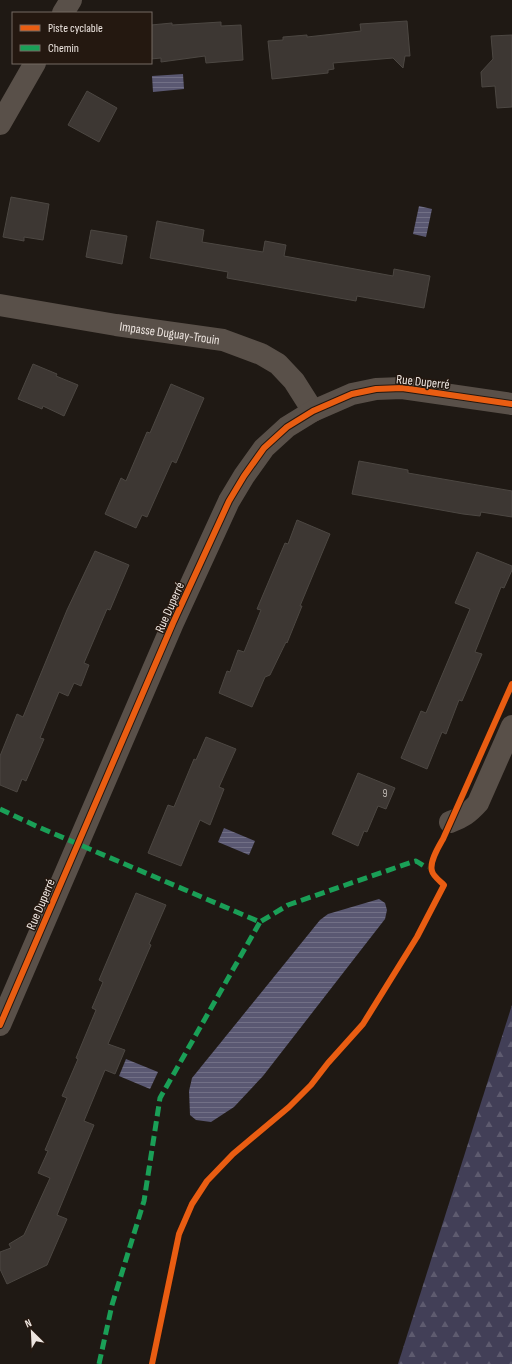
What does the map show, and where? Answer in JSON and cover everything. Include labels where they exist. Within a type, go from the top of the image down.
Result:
[{"type":"street","points":[[65,12],[71,0]]},
{"type":"street","points":[[0,124],[34,64]]},
{"type":"street","name":"Impasse Duguay-Trouin","points":[[0,305],[116,325],[223,340],[260,354],[278,364],[294,381],[313,411]]},
{"type":"street","name":"Rue Duperré","points":[[0,1025],[170,630],[229,501],[244,476],[264,448],[287,427],[313,411],[352,394],[376,389],[402,388],[512,404]]},
{"type":"street","points":[[450,822],[470,813],[478,804],[512,726]]},
{"type":"green space","points":[[512,1005],[512,1364],[398,1364]]},
{"type":"shaded area","points":[[183,74],[184,89],[153,92],[152,76]]},
{"type":"shaded area","points":[[419,206],[432,209],[426,237],[413,234]]},
{"type":"shaded area","points":[[224,828],[255,841],[249,855],[218,842]]},
{"type":"shaded area","points":[[379,899],[385,903],[387,910],[385,919],[263,1076],[234,1107],[211,1122],[196,1120],[190,1115],[189,1091],[192,1078],[320,920],[328,914]]},
{"type":"shaded area","points":[[126,1059],[158,1072],[150,1089],[119,1076]]},
{"type":"building","points":[[407,21],[410,56],[405,56],[403,68],[393,58],[333,63],[334,69],[328,70],[328,73],[272,79],[268,41],[283,40],[283,37],[307,35],[307,37],[361,31],[360,24]]},
{"type":"building","points":[[221,22],[221,26],[241,25],[243,60],[206,63],[205,56],[161,62],[161,58],[152,59],[152,25],[172,23],[172,25]]},
{"type":"building","points":[[512,35],[512,107],[497,108],[495,86],[482,87],[481,72],[493,59],[491,36]]},
{"type":"building","points":[[87,91],[117,108],[99,142],[68,125]]},
{"type":"building","points":[[11,197],[49,204],[43,240],[24,237],[24,241],[3,237]]},
{"type":"building","points":[[157,221],[204,230],[202,242],[263,252],[265,241],[286,245],[284,256],[393,276],[394,269],[430,276],[424,308],[357,296],[356,301],[227,278],[228,272],[150,258]]},
{"type":"building","points":[[91,230],[127,236],[122,264],[86,257]]},
{"type":"building","points":[[33,364],[78,385],[64,416],[43,406],[42,409],[18,399]]},
{"type":"building","points":[[171,384],[204,398],[176,463],[172,461],[147,517],[142,515],[136,528],[105,514],[121,478],[126,481],[147,432],[150,433]]},
{"type":"building","points":[[359,461],[408,470],[408,473],[512,491],[512,517],[481,512],[480,516],[463,514],[352,494]]},
{"type":"building","points":[[297,520],[330,534],[300,606],[302,606],[287,643],[286,642],[270,675],[265,677],[252,707],[219,693],[227,671],[230,672],[238,650],[244,652],[261,610],[257,609],[285,543],[288,544]]},
{"type":"building","points":[[95,551],[129,565],[110,610],[107,609],[84,663],[89,665],[81,686],[74,683],[68,696],[59,692],[40,738],[44,739],[26,781],[22,779],[17,792],[0,785],[0,756],[17,714],[23,717],[67,610]]},
{"type":"building","points":[[477,552],[512,566],[512,570],[504,588],[501,587],[475,652],[482,654],[462,701],[459,700],[446,734],[442,732],[427,769],[401,758],[421,711],[426,713],[470,609],[455,603]]},
{"type":"building","points":[[206,737],[236,749],[219,787],[224,789],[210,825],[200,820],[181,866],[148,853],[168,805],[174,807],[194,759],[196,760]]},
{"type":"building","points":[[358,773],[395,788],[386,809],[378,806],[367,832],[364,831],[358,846],[332,834]]},
{"type":"building","points":[[136,893],[166,905],[149,944],[151,945],[108,1044],[125,1050],[115,1074],[105,1070],[84,1121],[94,1125],[57,1215],[67,1219],[47,1265],[7,1284],[0,1269],[0,1252],[11,1248],[9,1244],[24,1235],[50,1178],[38,1173],[48,1151],[45,1150],[67,1098],[62,1096],[78,1059],[76,1058],[96,1010],[92,1008],[103,982],[99,980]]},
{"type":"marked path","points":[[0,809],[36,826],[260,922],[288,905],[412,862],[416,861],[424,866],[431,867]]},
{"type":"marked path","points":[[99,1364],[112,1305],[144,1201],[160,1098],[260,922]]},
{"type":"cycle path","points":[[0,1025],[173,623],[229,501],[244,476],[264,448],[287,427],[313,411],[352,394],[376,389],[402,388],[512,404]]},
{"type":"cycle path","points":[[152,1364],[179,1234],[192,1204],[207,1181],[233,1154],[289,1107],[311,1085],[328,1063],[363,1024],[417,937],[444,885],[435,877],[433,873],[431,867],[433,859],[512,684]]}]
